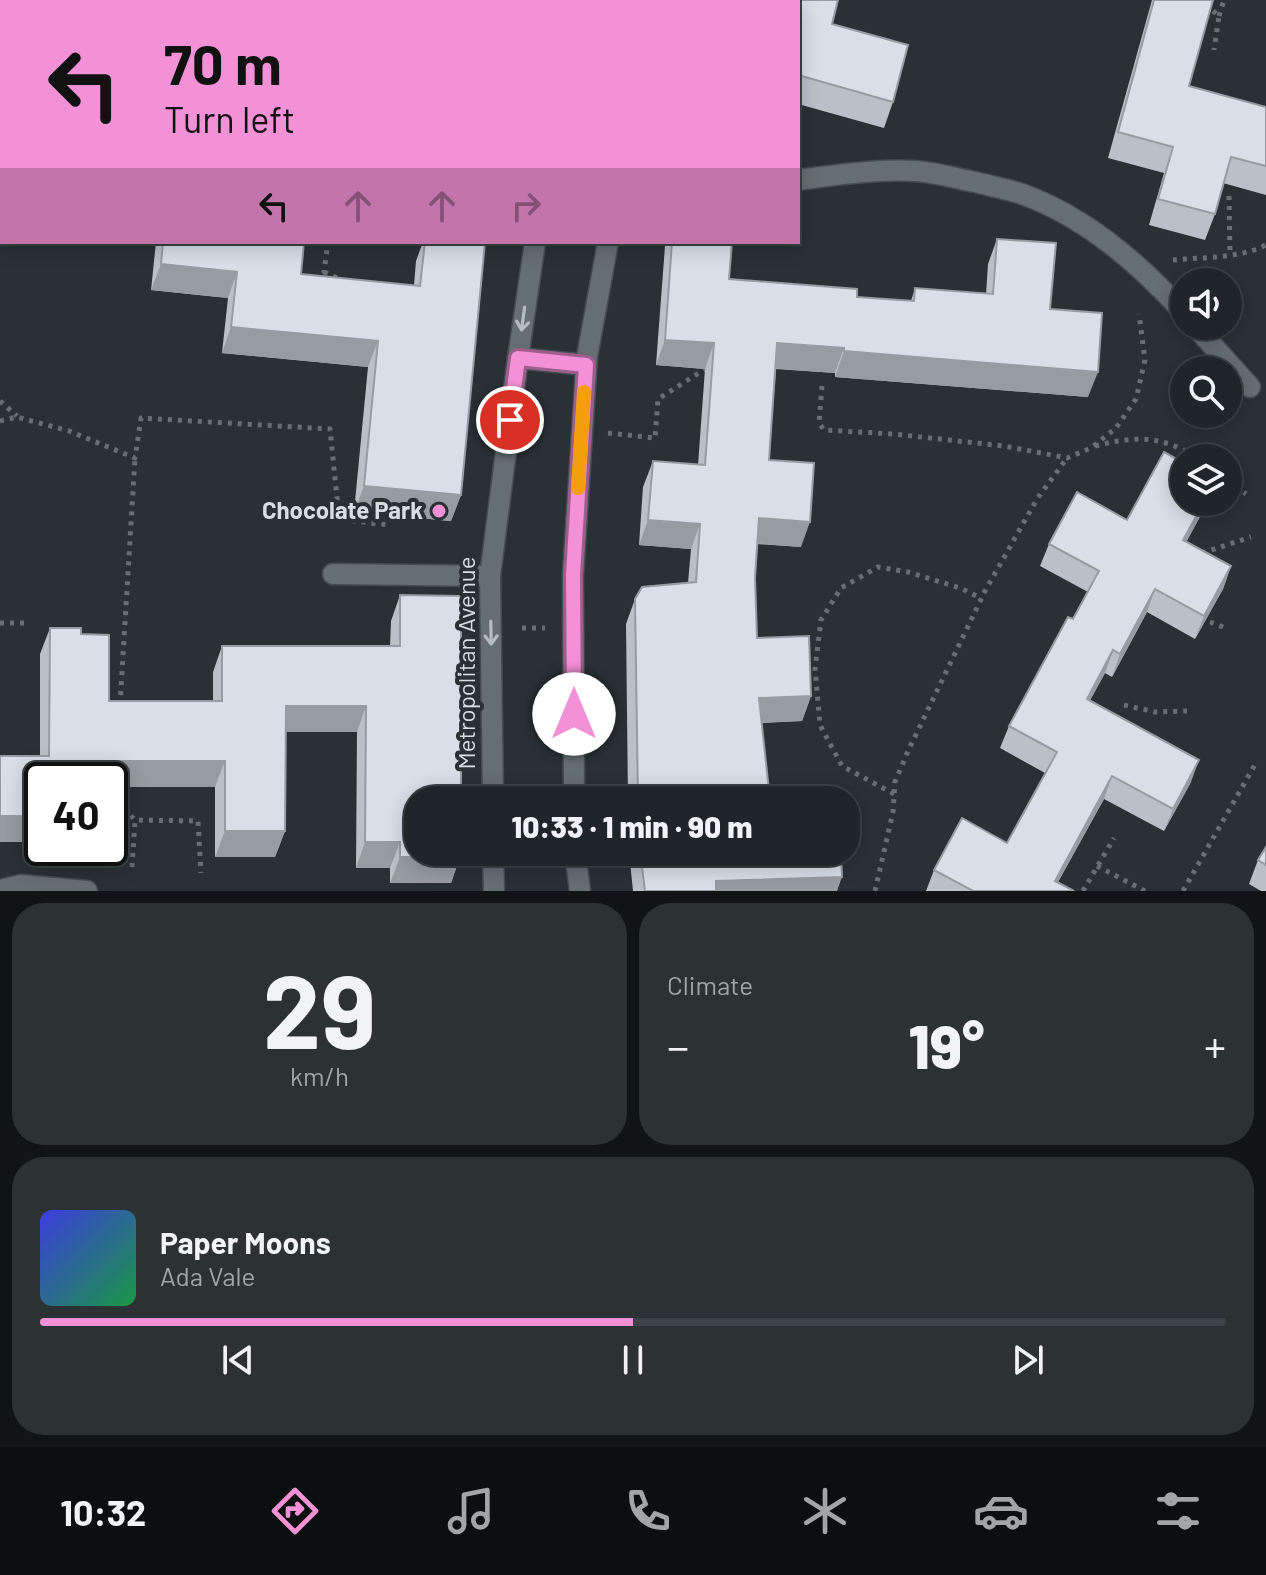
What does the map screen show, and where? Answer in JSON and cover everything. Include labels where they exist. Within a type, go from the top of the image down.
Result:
[{"type":"street","points":[[800,180],[864,172],[916,171],[1021,194],[1065,213],[1125,255],[1170,298]]},
{"type":"street","name":"Metropolitan Avenue","points":[[493,786],[490,576],[535,244]]},
{"type":"street","points":[[574,786],[573,575],[586,365],[608,244]]},
{"type":"street","points":[[1208,340],[1250,387]]},
{"type":"street","points":[[518,358],[586,365]]},
{"type":"street","points":[[333,574],[490,576]]},
{"type":"street","points":[[493,866],[494,891]]},
{"type":"street","points":[[577,866],[580,891]]},
{"type":"street","points":[[0,890],[21,885],[87,891]]},
{"type":"path","points":[[1214,50],[1224,0]]},
{"type":"path","points":[[1213,11],[1219,16]]},
{"type":"path","points":[[1229,196],[1230,255]]},
{"type":"path","points":[[313,281],[324,272],[328,244]]},
{"type":"path","points":[[1168,260],[1230,255],[1255,251],[1266,245]]},
{"type":"path","points":[[324,272],[353,285]]},
{"type":"path","points":[[1091,448],[1116,428],[1136,399],[1145,360],[1139,314]]},
{"type":"path","points":[[582,430],[655,438],[658,399],[705,369]]},
{"type":"path","points":[[822,386],[819,423],[824,430],[1004,446],[1067,458]]},
{"type":"path","points":[[0,401],[17,417],[69,431],[135,458]]},
{"type":"path","points":[[0,421],[17,417]]},
{"type":"path","points":[[134,705],[120,705],[135,458],[141,418],[330,429],[338,508],[354,521],[389,525]]},
{"type":"path","points":[[875,891],[893,812],[895,782],[981,598],[1037,499],[1067,458],[1091,448],[1121,439],[1149,439],[1171,444]]},
{"type":"path","points":[[1242,491],[1246,494]]},
{"type":"path","points":[[1200,554],[1251,537]]},
{"type":"path","points":[[894,794],[842,766],[820,725],[815,669],[821,620],[841,588],[878,567],[908,572],[981,598]]},
{"type":"path","points":[[1210,622],[1223,627]]},
{"type":"path","points":[[0,623],[25,623]]},
{"type":"path","points":[[522,628],[547,628]]},
{"type":"path","points":[[1124,705],[1155,712],[1187,711]]},
{"type":"path","points":[[1183,891],[1257,761]]},
{"type":"path","points":[[128,813],[135,820],[198,821],[201,873]]},
{"type":"path","points":[[132,867],[135,820]]},
{"type":"path","points":[[1083,891],[1114,838]]},
{"type":"path","points":[[1097,866],[1145,891]]},
{"type":"building","points":[[800,0],[838,0],[832,24],[908,45],[893,102],[800,76]]},
{"type":"building","points":[[1154,0],[1213,0],[1189,86],[1266,107],[1266,166],[1231,157],[1215,214],[1158,199],[1173,147],[1118,132]]},
{"type":"building","points":[[997,239],[1056,243],[1050,309],[1102,313],[1098,372],[777,343],[769,460],[814,463],[810,522],[759,518],[755,578],[757,638],[809,636],[811,696],[759,698],[768,786],[638,786],[635,599],[642,587],[696,582],[700,524],[648,520],[653,461],[705,465],[714,343],[665,340],[672,244],[732,244],[729,279],[857,289],[857,297],[914,301],[915,288],[993,294]]},
{"type":"building","points":[[163,244],[304,244],[301,274],[420,286],[425,244],[485,244],[461,495],[364,486],[378,341],[231,327],[237,272],[161,264]]},
{"type":"building","points":[[1164,452],[1170,455],[1170,516],[1196,516],[1183,540],[1231,566],[1204,616],[1155,589],[1120,654],[1113,650],[1087,699],[1199,760],[1173,809],[1112,776],[1055,881],[1074,891],[973,891],[934,870],[962,818],[1007,843],[1057,752],[1009,726],[1068,617],[1073,619],[1099,571],[1049,544],[1077,492],[1127,520]]},
{"type":"building","points":[[400,595],[461,596],[461,786],[404,786],[404,857],[400,857],[400,842],[365,842],[366,706],[286,706],[285,831],[225,831],[225,761],[24,762],[24,816],[0,816],[0,756],[49,756],[50,628],[81,628],[81,634],[109,635],[109,701],[222,701],[222,646],[400,646]]},
{"type":"building","points":[[1266,847],[1266,865],[1258,860]]},
{"type":"building","points":[[642,866],[842,866],[842,877],[716,881],[716,891],[645,891]]},
{"type":"slow traffic","points":[[578,488],[584,392]]},
{"type":"place","name":"Chocolate Park","points":[[439,511]]},
{"type":"route","points":[[510,420],[518,358],[586,365],[573,575],[574,714]]}]
